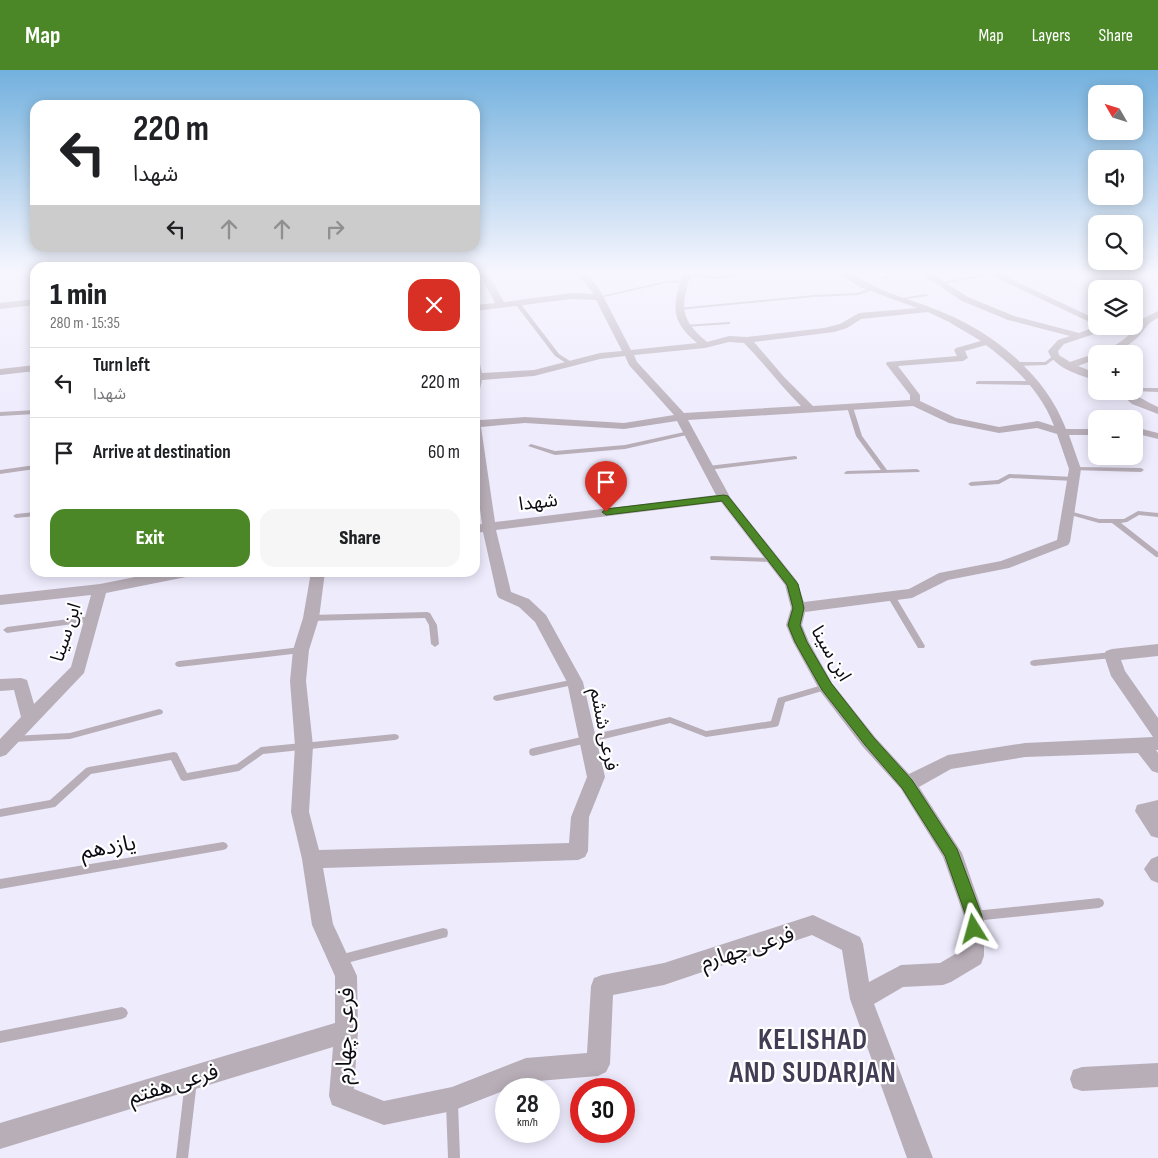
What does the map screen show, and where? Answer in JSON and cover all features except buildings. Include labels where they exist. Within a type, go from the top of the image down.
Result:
[{"type":"street","name":"ابن سینا","points":[[612,323],[633,363],[681,417],[724,498],[792,584],[798,608],[794,625],[801,642],[826,687],[869,742],[907,784],[952,853],[974,916],[973,956],[943,974],[901,976],[861,999]]},
{"type":"street","points":[[683,323],[690,334],[705,345]]},
{"type":"street","points":[[480,377],[534,373],[600,356],[821,331],[849,323]]},
{"type":"street","points":[[798,608],[912,593],[944,576],[1004,565],[1063,542],[1070,513],[1075,474],[1050,405],[1015,364],[988,342],[955,323]]},
{"type":"street","points":[[1030,323],[1077,335]]},
{"type":"street","points":[[1088,330],[1061,342],[1053,351],[1055,357],[1069,366],[1088,374]]},
{"type":"street","points":[[1120,345],[1135,335]]},
{"type":"street","points":[[747,340],[762,355],[780,379],[810,409]]},
{"type":"street","points":[[915,403],[916,395],[891,364],[963,358],[959,350],[988,342]]},
{"type":"street","points":[[1069,366],[1088,359]]},
{"type":"street","points":[[0,372],[30,369]]},
{"type":"street","points":[[1134,400],[1158,411]]},
{"type":"street","points":[[480,422],[525,420],[624,426],[681,417],[915,403],[953,421],[999,430],[1038,424],[1061,432],[1088,432]]},
{"type":"street","points":[[1143,432],[1158,436]]},
{"type":"street","points":[[480,498],[482,528]]},
{"type":"street","name":"شهدا","points":[[482,528],[724,498]]},
{"type":"street","name":"فرعی ششم","points":[[312,858],[578,851],[580,816],[596,777],[575,682],[541,618],[524,603],[504,595],[482,528]]},
{"type":"street","points":[[0,600],[100,589],[158,577]]},
{"type":"street","name":"فرعی چهارم","points":[[317,577],[311,618],[301,650],[298,681],[304,746],[300,812],[312,858],[324,925],[346,976],[346,1030],[341,1096],[384,1114],[452,1099],[526,1070],[598,1064],[602,986],[664,974],[813,925],[852,944],[861,999],[920,1158]]},
{"type":"street","name":"ابن سینا","points":[[6,744],[78,670],[100,589]]},
{"type":"street","points":[[1158,650],[1112,655],[1117,672],[1158,732]]},
{"type":"street","points":[[0,685],[21,684],[30,719]]},
{"type":"street","points":[[907,784],[948,762],[1025,750],[1151,744],[1158,766]]},
{"type":"street","points":[[1158,808],[1144,811],[1158,830]]},
{"type":"street","points":[[1158,865],[1154,869],[1158,874]]},
{"type":"street","name":"فرعی هفتم","points":[[0,1136],[346,1030]]},
{"type":"street","points":[[1082,1078],[1158,1075]]},
{"type":"lane","points":[[532,323],[557,355],[570,364]]},
{"type":"lane","points":[[685,326],[728,323]]},
{"type":"lane","points":[[1015,364],[1046,363],[1055,357]]},
{"type":"lane","points":[[978,383],[1033,383]]},
{"type":"lane","points":[[1143,390],[1158,390]]},
{"type":"lane","points":[[850,407],[860,436],[885,471]]},
{"type":"lane","points":[[0,414],[30,412]]},
{"type":"lane","points":[[530,446],[555,454],[625,448],[689,433]]},
{"type":"lane","points":[[708,468],[795,458]]},
{"type":"lane","points":[[0,472],[30,467]]},
{"type":"lane","points":[[847,473],[917,470]]},
{"type":"lane","points":[[971,484],[999,482],[1008,476],[1140,470]]},
{"type":"lane","points":[[1070,513],[1099,521],[1125,521],[1138,513],[1158,515]]},
{"type":"lane","points":[[16,516],[30,515]]},
{"type":"lane","points":[[1114,521],[1158,555]]},
{"type":"lane","points":[[713,558],[772,560]]},
{"type":"lane","points":[[892,596],[920,646]]},
{"type":"lane","points":[[311,618],[414,614],[427,616],[433,625],[435,644]]},
{"type":"lane","points":[[7,630],[92,619]]},
{"type":"lane","points":[[179,664],[301,650]]},
{"type":"lane","points":[[1034,663],[1112,655]]},
{"type":"lane","points":[[497,698],[575,682]]},
{"type":"lane","points":[[533,752],[670,720],[706,734],[775,724],[781,700],[826,687]]},
{"type":"lane","points":[[6,744],[70,736],[159,712]]},
{"type":"lane","points":[[0,812],[52,804],[89,771],[174,756],[184,778],[239,767],[261,751],[395,737]]},
{"type":"lane","name":"یازدهم","points":[[0,884],[223,846]]},
{"type":"lane","points":[[974,916],[1099,903]]},
{"type":"lane","points":[[339,960],[443,933]]},
{"type":"lane","points":[[0,1037],[122,1013]]},
{"type":"lane","points":[[182,1158],[191,1078]]},
{"type":"lane","points":[[452,1099],[454,1158]]},
{"type":"district","name":"KELISHAD AND SUDARJAN","points":[[813,1056]]},
{"type":"route","points":[[606,512],[724,498],[792,584],[798,608],[794,625],[801,642],[826,687],[869,742],[907,784],[952,853],[974,916],[974,929]]}]
